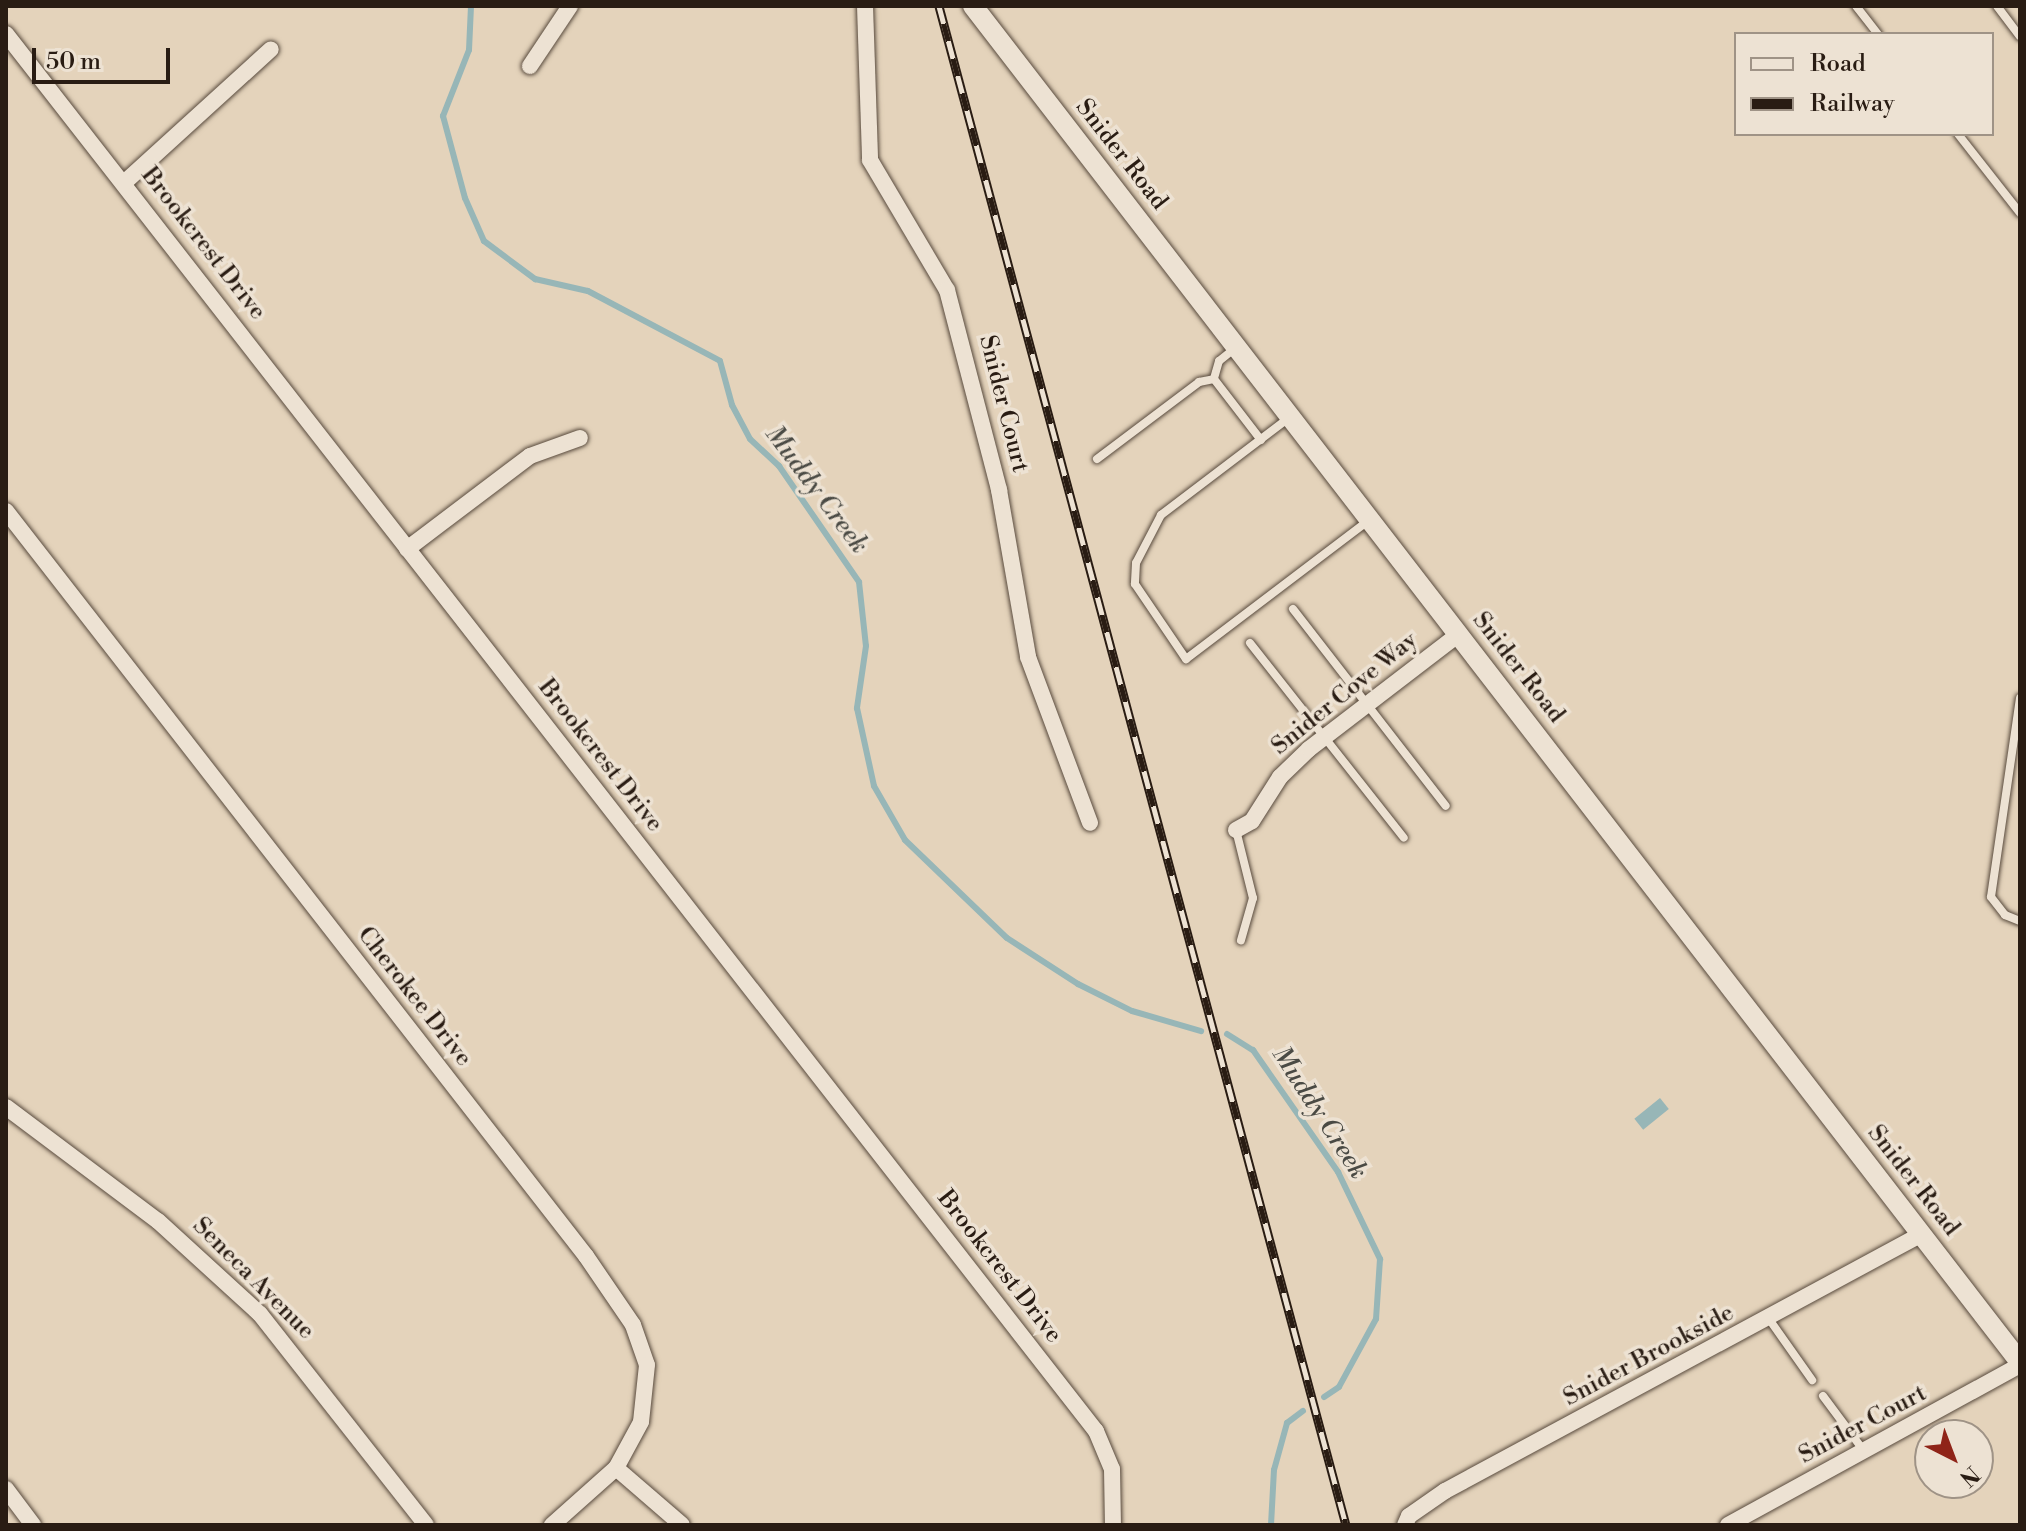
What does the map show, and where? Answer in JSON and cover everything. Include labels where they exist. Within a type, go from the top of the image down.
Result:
[{"type":"street","points":[[530,66],[570,6]]},
{"type":"street","name":"Snider Court","points":[[865,6],[870,160],[875,177],[947,290],[999,490],[1028,657],[1090,823]]},
{"type":"street","name":"Snider Road","points":[[974,6],[2020,1364]]},
{"type":"street","name":"Brookcrest Drive","points":[[6,34],[125,182],[407,549],[1096,1431],[1112,1469],[1113,1525]]},
{"type":"street","points":[[125,182],[271,49]]},
{"type":"street","points":[[407,549],[530,456],[580,438]]},
{"type":"street","name":"Cherokee Drive","points":[[6,511],[611,1289],[639,1338],[648,1379],[641,1422],[616,1468],[552,1525]]},
{"type":"street","name":"Snider Cove Way","points":[[1236,830],[1252,821],[1280,777],[1323,738],[1459,634]]},
{"type":"street","name":"Seneca Avenue","points":[[6,1107],[158,1221],[260,1314],[426,1525]]},
{"type":"street","name":"Snider Brookside","points":[[1405,1525],[1409,1516],[1445,1491],[1922,1234]]},
{"type":"street","name":"Snider Court","points":[[1728,1525],[2020,1364]]},
{"type":"street","points":[[616,1468],[682,1525]]},
{"type":"street","points":[[6,1489],[33,1525]]},
{"type":"lane","points":[[1856,6],[1876,32]]},
{"type":"lane","points":[[1997,6],[2020,36]]},
{"type":"lane","points":[[1960,136],[2020,213]]},
{"type":"lane","points":[[1214,379],[1219,361],[1237,347]]},
{"type":"lane","points":[[1214,379],[1261,440]]},
{"type":"lane","points":[[1097,459],[1199,382],[1214,379]]},
{"type":"lane","points":[[1291,417],[1161,515],[1136,563],[1135,584],[1186,659],[1370,519]]},
{"type":"lane","points":[[1293,609],[1446,806]]},
{"type":"lane","points":[[1250,643],[1404,838]]},
{"type":"lane","points":[[2020,698],[1991,897],[2005,915],[2020,921]]},
{"type":"lane","points":[[1236,830],[1253,898],[1241,940]]},
{"type":"lane","points":[[1769,1319],[1812,1380]]},
{"type":"lane","points":[[1823,1396],[1864,1452]]},
{"type":"water","points":[[1660,1098],[1669,1109],[1643,1130],[1634,1119]]},
{"type":"waterway","name":"Muddy Creek","points":[[471,6],[469,50],[443,116],[465,198],[484,241],[535,279],[588,291],[720,361],[732,405],[750,439],[779,466],[859,582],[866,646],[857,708],[874,786],[905,840],[1007,938],[1078,984],[1132,1011],[1201,1031]]},
{"type":"waterway","name":"Muddy Creek","points":[[1227,1034],[1253,1050],[1338,1172],[1380,1259],[1376,1319],[1339,1387],[1324,1397]]},
{"type":"waterway","name":"Muddy Creek","points":[[1271,1525],[1274,1470],[1287,1423],[1303,1411]]},
{"type":"railway","points":[[939,6],[1346,1525]]}]
